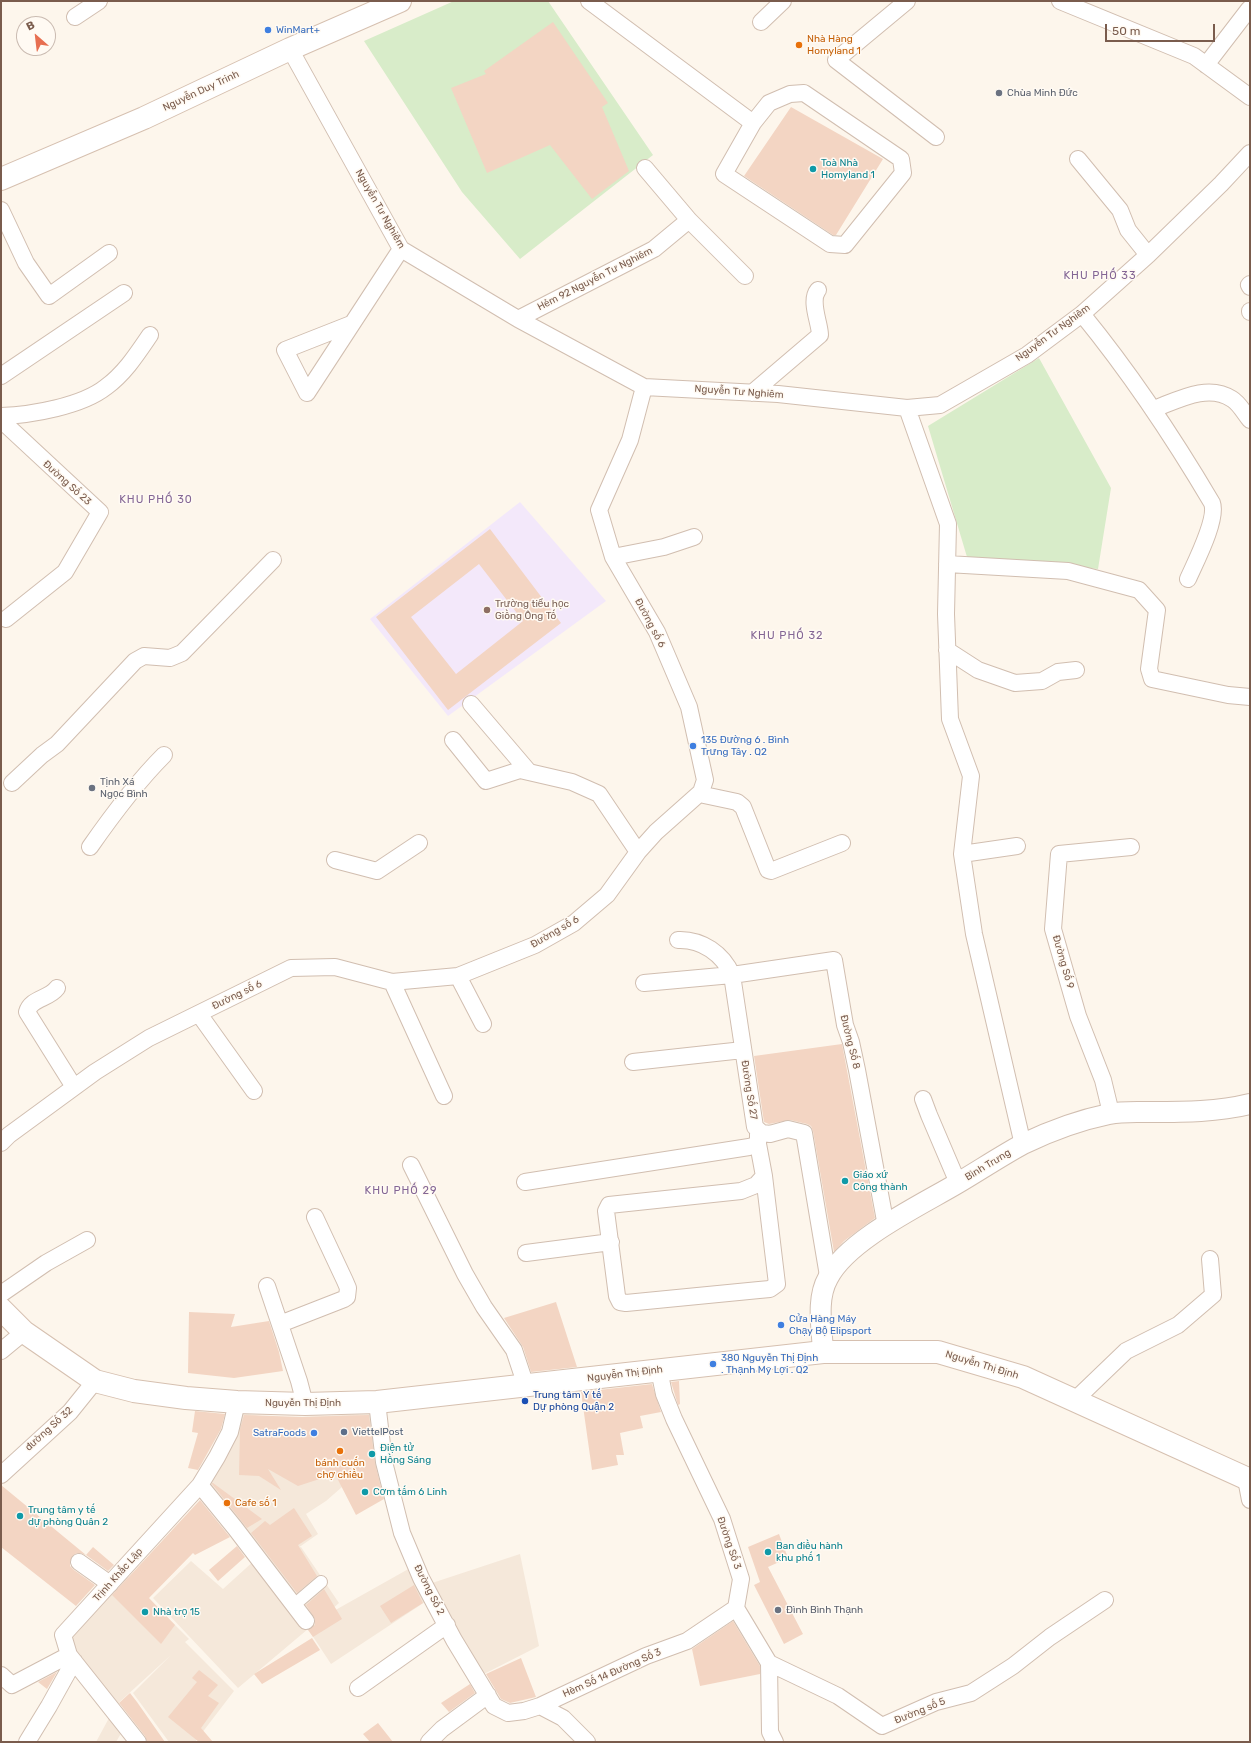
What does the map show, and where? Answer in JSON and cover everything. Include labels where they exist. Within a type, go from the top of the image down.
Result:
[{"type":"main road","name":"Nguyễn Duy Trinh","points":[[1,178],[144,118],[290,49],[397,1]]},
{"type":"main road","name":"Nguyễn Thị Định","points":[[1,1309],[24,1332],[95,1381],[149,1393],[186,1398],[237,1402],[305,1404],[377,1402],[823,1352],[938,1352],[1023,1378],[1075,1400],[1248,1479]]},
{"type":"street","points":[[75,17],[98,1]]},
{"type":"street","points":[[589,1],[753,123]]},
{"type":"street","points":[[761,22],[783,1]]},
{"type":"street","points":[[907,1],[836,60],[936,137]]},
{"type":"street","points":[[1061,1],[1194,56],[1250,97]]},
{"type":"street","points":[[1206,65],[1249,9]]},
{"type":"street","name":"Nguyễn Tư Nghiêm","points":[[290,49],[401,249],[518,319],[644,387],[752,393],[907,408],[940,405],[1027,355],[1082,314],[1148,255],[1221,184],[1250,153]]},
{"type":"street","points":[[804,93],[901,160],[903,173],[845,244],[830,244],[724,174],[753,123],[769,103],[790,94],[804,93]]},
{"type":"street","points":[[1078,160],[1120,210],[1128,230],[1148,255]]},
{"type":"street","points":[[645,168],[689,220],[745,276]]},
{"type":"street","points":[[1,210],[26,263],[49,296],[109,253]]},
{"type":"street","name":"Hẻm 92 Nguyễn Tư Nghiêm","points":[[518,319],[654,249],[689,220]]},
{"type":"street","points":[[351,324],[285,350],[307,394],[343,336],[351,324],[401,249]]},
{"type":"street","points":[[752,393],[820,335],[815,300],[818,290]]},
{"type":"street","points":[[1,376],[124,293]]},
{"type":"street","points":[[1082,314],[1114,353],[1154,409],[1196,473],[1214,508],[1205,540],[1188,578]]},
{"type":"street","points":[[1,416],[36,412],[75,403],[106,387],[130,364],[150,335]]},
{"type":"street","name":"Đường số 6","points":[[1,1143],[9,1135],[95,1072],[149,1038],[291,968],[335,967],[392,982],[458,976],[535,945],[574,923],[607,895],[638,852],[656,832],[701,792],[705,780],[688,707],[657,632],[613,557],[600,510],[630,440],[644,387]]},
{"type":"street","points":[[1154,409],[1195,394],[1211,392],[1232,399],[1250,420]]},
{"type":"street","points":[[907,408],[948,524],[947,564],[950,719],[971,776],[962,854],[974,934],[1023,1145]]},
{"type":"street","name":"Đường Số 23","points":[[1,420],[100,512],[65,572],[6,619]]},
{"type":"street","points":[[613,557],[664,546],[694,537]]},
{"type":"street","points":[[12,783],[42,755],[57,744],[135,661],[144,656],[170,658],[182,653],[273,560]]},
{"type":"street","points":[[947,564],[1068,571],[1139,590],[1158,610],[1149,669],[1152,679],[1228,695],[1250,697]]},
{"type":"street","points":[[948,650],[978,670],[1015,683],[1042,681],[1058,672],[1076,670]]},
{"type":"street","points":[[471,704],[529,772]]},
{"type":"street","points":[[453,740],[486,781],[520,770],[572,782],[599,794],[638,852]]},
{"type":"street","points":[[90,847],[119,807],[148,771],[164,755]]},
{"type":"street","points":[[701,792],[704,795],[737,802],[741,805],[768,870],[771,871],[842,843]]},
{"type":"street","points":[[334,860],[377,871],[419,843]]},
{"type":"street","points":[[962,854],[1017,846]]},
{"type":"street","name":"Đường Số 9","points":[[1111,1113],[1103,1080],[1078,1016],[1053,929],[1059,854],[1131,848]]},
{"type":"street","points":[[644,983],[732,975],[728,966],[710,948],[696,941],[678,940]]},
{"type":"street","name":"Đường Số 8","points":[[732,975],[834,960],[845,1026],[851,1042],[857,1070],[886,1226]]},
{"type":"street","name":"Đường Số 27","points":[[732,975],[755,1127],[758,1137],[762,1134],[770,1134],[788,1129],[804,1133],[828,1276]]},
{"type":"street","points":[[458,976],[483,1024]]},
{"type":"street","points":[[392,982],[444,1096]]},
{"type":"street","points":[[57,988],[50,994],[34,1002],[27,1012],[74,1088]]},
{"type":"street","points":[[199,1014],[254,1091]]},
{"type":"street","points":[[632,1062],[743,1050]]},
{"type":"street","points":[[923,1099],[958,1183]]},
{"type":"street","name":"Bình Trưng","points":[[823,1352],[821,1315],[822,1288],[828,1276],[839,1261],[858,1244],[886,1226],[1023,1145],[1088,1119],[1111,1113],[1194,1111],[1234,1108],[1250,1104]]},
{"type":"street","points":[[525,1182],[716,1153],[758,1137],[764,1176],[777,1284],[770,1289],[626,1303],[620,1302],[617,1296],[606,1211],[609,1205],[741,1191],[756,1185],[764,1176]]},
{"type":"street","points":[[411,1165],[465,1274],[484,1308],[514,1350],[526,1386]]},
{"type":"street","points":[[280,1324],[344,1300],[347,1297],[348,1288],[315,1217]]},
{"type":"street","points":[[1,1294],[46,1263],[87,1240]]},
{"type":"street","points":[[526,1253],[611,1242]]},
{"type":"street","points":[[1075,1400],[1126,1352],[1178,1325],[1213,1295],[1210,1259]]},
{"type":"street","points":[[267,1286],[300,1381],[305,1404]]},
{"type":"street","points":[[1,1351],[24,1332]]},
{"type":"street","name":"Đường Số 3","points":[[659,1370],[664,1394],[680,1432],[722,1519],[741,1579],[736,1608]]},
{"type":"street","name":"đường Số 32","points":[[1,1475],[24,1452],[70,1412],[95,1381]]},
{"type":"street","name":"Trịnh Khắc Lập","points":[[138,1742],[71,1658],[64,1635],[200,1485],[230,1432],[237,1402]]},
{"type":"street","name":"Đường Số 2","points":[[377,1402],[384,1462],[402,1533],[421,1578],[446,1625],[488,1695]]},
{"type":"street","points":[[1248,1479],[1250,1500]]},
{"type":"street","points":[[200,1485],[306,1621]]},
{"type":"street","points":[[79,1562],[110,1584]]},
{"type":"street","points":[[294,1605],[320,1582]]},
{"type":"street","name":"Đường số 5","points":[[769,1663],[838,1696],[882,1726],[936,1702],[971,1693],[1013,1666],[1050,1637],[1106,1600]]},
{"type":"street","points":[[736,1608],[769,1663],[770,1732],[775,1742]]},
{"type":"street","name":"Hèm Số 14 Đường Số 3","points":[[488,1695],[494,1706],[508,1713],[524,1711],[540,1706],[646,1656],[687,1641],[736,1608]]},
{"type":"street","points":[[358,1688],[446,1625]]},
{"type":"street","points":[[1,1675],[12,1685],[71,1658]]},
{"type":"street","points":[[27,1742],[49,1706],[71,1658]]},
{"type":"street","points":[[429,1742],[442,1729],[488,1695]]},
{"type":"street","points":[[540,1706],[563,1718],[587,1742]]},
{"type":"shaded area","name":"Trường tiểu học Giồng Ông Tố","points":[[520,502],[606,601],[448,716],[370,619]]},
{"type":"shaded area","points":[[241,1413],[262,1416],[298,1485],[302,1417],[372,1414],[379,1468],[342,1487],[326,1501],[306,1514],[318,1534],[298,1548],[301,1547],[339,1603],[323,1617],[412,1567],[428,1600],[331,1664],[308,1629],[238,1688],[153,1598],[191,1561],[223,1589],[256,1559],[202,1487]]},
{"type":"shaded area","points":[[520,1554],[539,1646],[482,1675],[429,1584]]},
{"type":"shaded area","points":[[124,1574],[189,1639],[185,1642],[234,1691],[195,1742],[169,1742],[133,1693],[171,1655],[114,1707],[69,1655],[67,1636]]},
{"type":"shaded area","points":[[109,1718],[123,1730],[116,1742],[96,1742]]},
{"type":"green space","points":[[454,1],[548,1],[653,155],[520,259],[462,192],[364,41]]},
{"type":"green space","points":[[1039,358],[1111,488],[1098,569],[967,557],[928,426]]},
{"type":"building","points":[[553,22],[608,103],[602,107],[629,171],[592,199],[550,145],[487,173],[451,88],[486,74],[484,71]]},
{"type":"building","name":"Toà Nhà Homyland 1","points":[[791,107],[883,159],[836,235],[833,235],[744,176]]},
{"type":"building","points":[[490,529],[561,623],[448,710],[376,617]],"holes":[[[479,564],[523,621],[456,674],[411,617]]]},
{"type":"building","name":"Giáo xứ Công thành","points":[[842,1044],[875,1218],[844,1241],[834,1252],[811,1126],[790,1120],[769,1124],[764,1122],[754,1056]]},
{"type":"building","points":[[556,1302],[577,1367],[531,1372],[523,1347],[504,1318]]},
{"type":"building","points":[[189,1312],[235,1314],[231,1327],[269,1321],[279,1352],[283,1371],[234,1378],[188,1373]]},
{"type":"building","points":[[679,1381],[680,1404],[678,1405],[671,1382]]},
{"type":"building","points":[[652,1384],[661,1412],[640,1416],[643,1428],[620,1433],[624,1455],[616,1455],[618,1465],[592,1470],[581,1392]]},
{"type":"building","points":[[195,1411],[225,1414],[221,1429],[198,1470],[188,1468],[198,1433],[192,1432]]},
{"type":"building","points":[[244,1415],[302,1417],[369,1415],[375,1463],[384,1499],[356,1515],[335,1474],[298,1486],[268,1469],[281,1490],[259,1476],[239,1475],[240,1429]]},
{"type":"building","points":[[213,1483],[262,1519],[247,1528]]},
{"type":"building","name":"Trung tâm y tế dự phòng Quân 2","points":[[1,1485],[86,1555],[80,1553],[75,1554],[70,1561],[70,1566],[95,1585],[76,1606],[1,1547]]},
{"type":"building","points":[[200,1500],[230,1537],[195,1555],[193,1553],[149,1598],[175,1625],[161,1644],[112,1595]]},
{"type":"building","points":[[294,1508],[312,1536],[298,1545],[317,1576],[297,1593],[251,1533],[265,1521],[270,1525]]},
{"type":"building","points":[[779,1534],[788,1558],[768,1567],[803,1634],[784,1644],[754,1585],[760,1582],[748,1547]]},
{"type":"building","points":[[237,1546],[245,1557],[218,1581],[209,1570]]},
{"type":"building","points":[[93,1547],[114,1565],[108,1571],[86,1555]]},
{"type":"building","points":[[414,1585],[423,1603],[391,1623],[380,1606]]},
{"type":"building","points":[[324,1589],[342,1619],[313,1637],[308,1630],[315,1625],[315,1619],[306,1605]]},
{"type":"building","points":[[733,1621],[760,1666],[760,1674],[700,1686],[692,1649]]},
{"type":"building","points":[[312,1638],[320,1650],[262,1684],[254,1674]]},
{"type":"building","points":[[521,1658],[536,1697],[510,1703],[501,1699],[486,1674]]},
{"type":"building","points":[[199,1670],[218,1685],[208,1696],[219,1703],[201,1728],[213,1742],[199,1742],[168,1717],[197,1682],[192,1678]]},
{"type":"building","points":[[57,1672],[47,1689],[38,1682]]},
{"type":"building","points":[[470,1684],[475,1693],[449,1712],[441,1703]]},
{"type":"building","points":[[130,1693],[165,1742],[147,1742],[145,1736],[119,1703]]},
{"type":"building","points":[[378,1723],[393,1742],[370,1742],[363,1734]]},
{"type":"place","name":"WinMart+","points":[[268,30]]},
{"type":"place","name":"Nhà Hàng Homyland 1","points":[[799,45]]},
{"type":"place","name":"Chùa Minh Đức","points":[[999,93]]},
{"type":"place","name":"Toà Nhà Homyland 1","points":[[813,169]]},
{"type":"place","name":"Trường tiểu học Giồng Ông Tố","points":[[487,610]]},
{"type":"place","name":"135 Đường 6 . Bình Trưng Tây . Q2","points":[[693,746]]},
{"type":"place","name":"Tịnh Xá Ngọc Bình","points":[[92,788]]},
{"type":"place","name":"Giáo xứ Công thành","points":[[845,1181]]},
{"type":"place","name":"Cửa Hàng Máy Chạy Bộ Elipsport","points":[[781,1325]]},
{"type":"place","name":"380 Nguyễn Thị Định . Thạnh Mỹ Lợi . Q2","points":[[713,1364]]},
{"type":"place","name":"Trung tâm Y tế Dự phòng Quận 2","points":[[525,1401]]},
{"type":"place","name":"ViettelPost","points":[[344,1432]]},
{"type":"place","name":"SatraFoods","points":[[314,1433]]},
{"type":"place","name":"bánh cuốn chợ chiều","points":[[340,1451]]},
{"type":"place","name":"Điện tử Hồng Sáng","points":[[372,1454]]},
{"type":"place","name":"Cơm tấm 6 Linh","points":[[365,1492]]},
{"type":"place","name":"Cafe số 1","points":[[227,1503]]},
{"type":"place","name":"Trung tâm y tế dự phòng Quân 2","points":[[20,1516]]},
{"type":"place","name":"Ban điều hành khu phố 1","points":[[768,1552]]},
{"type":"place","name":"Đình Bình Thạnh","points":[[778,1610]]},
{"type":"place","name":"Nhà trọ 15","points":[[145,1612]]},
{"type":"district","name":"KHU PHỐ 33","points":[[1100,276]]},
{"type":"district","name":"KHU PHỐ 30","points":[[156,500]]},
{"type":"district","name":"KHU PHỐ 32","points":[[787,636]]},
{"type":"district","name":"KHU PHỐ 29","points":[[401,1191]]}]
